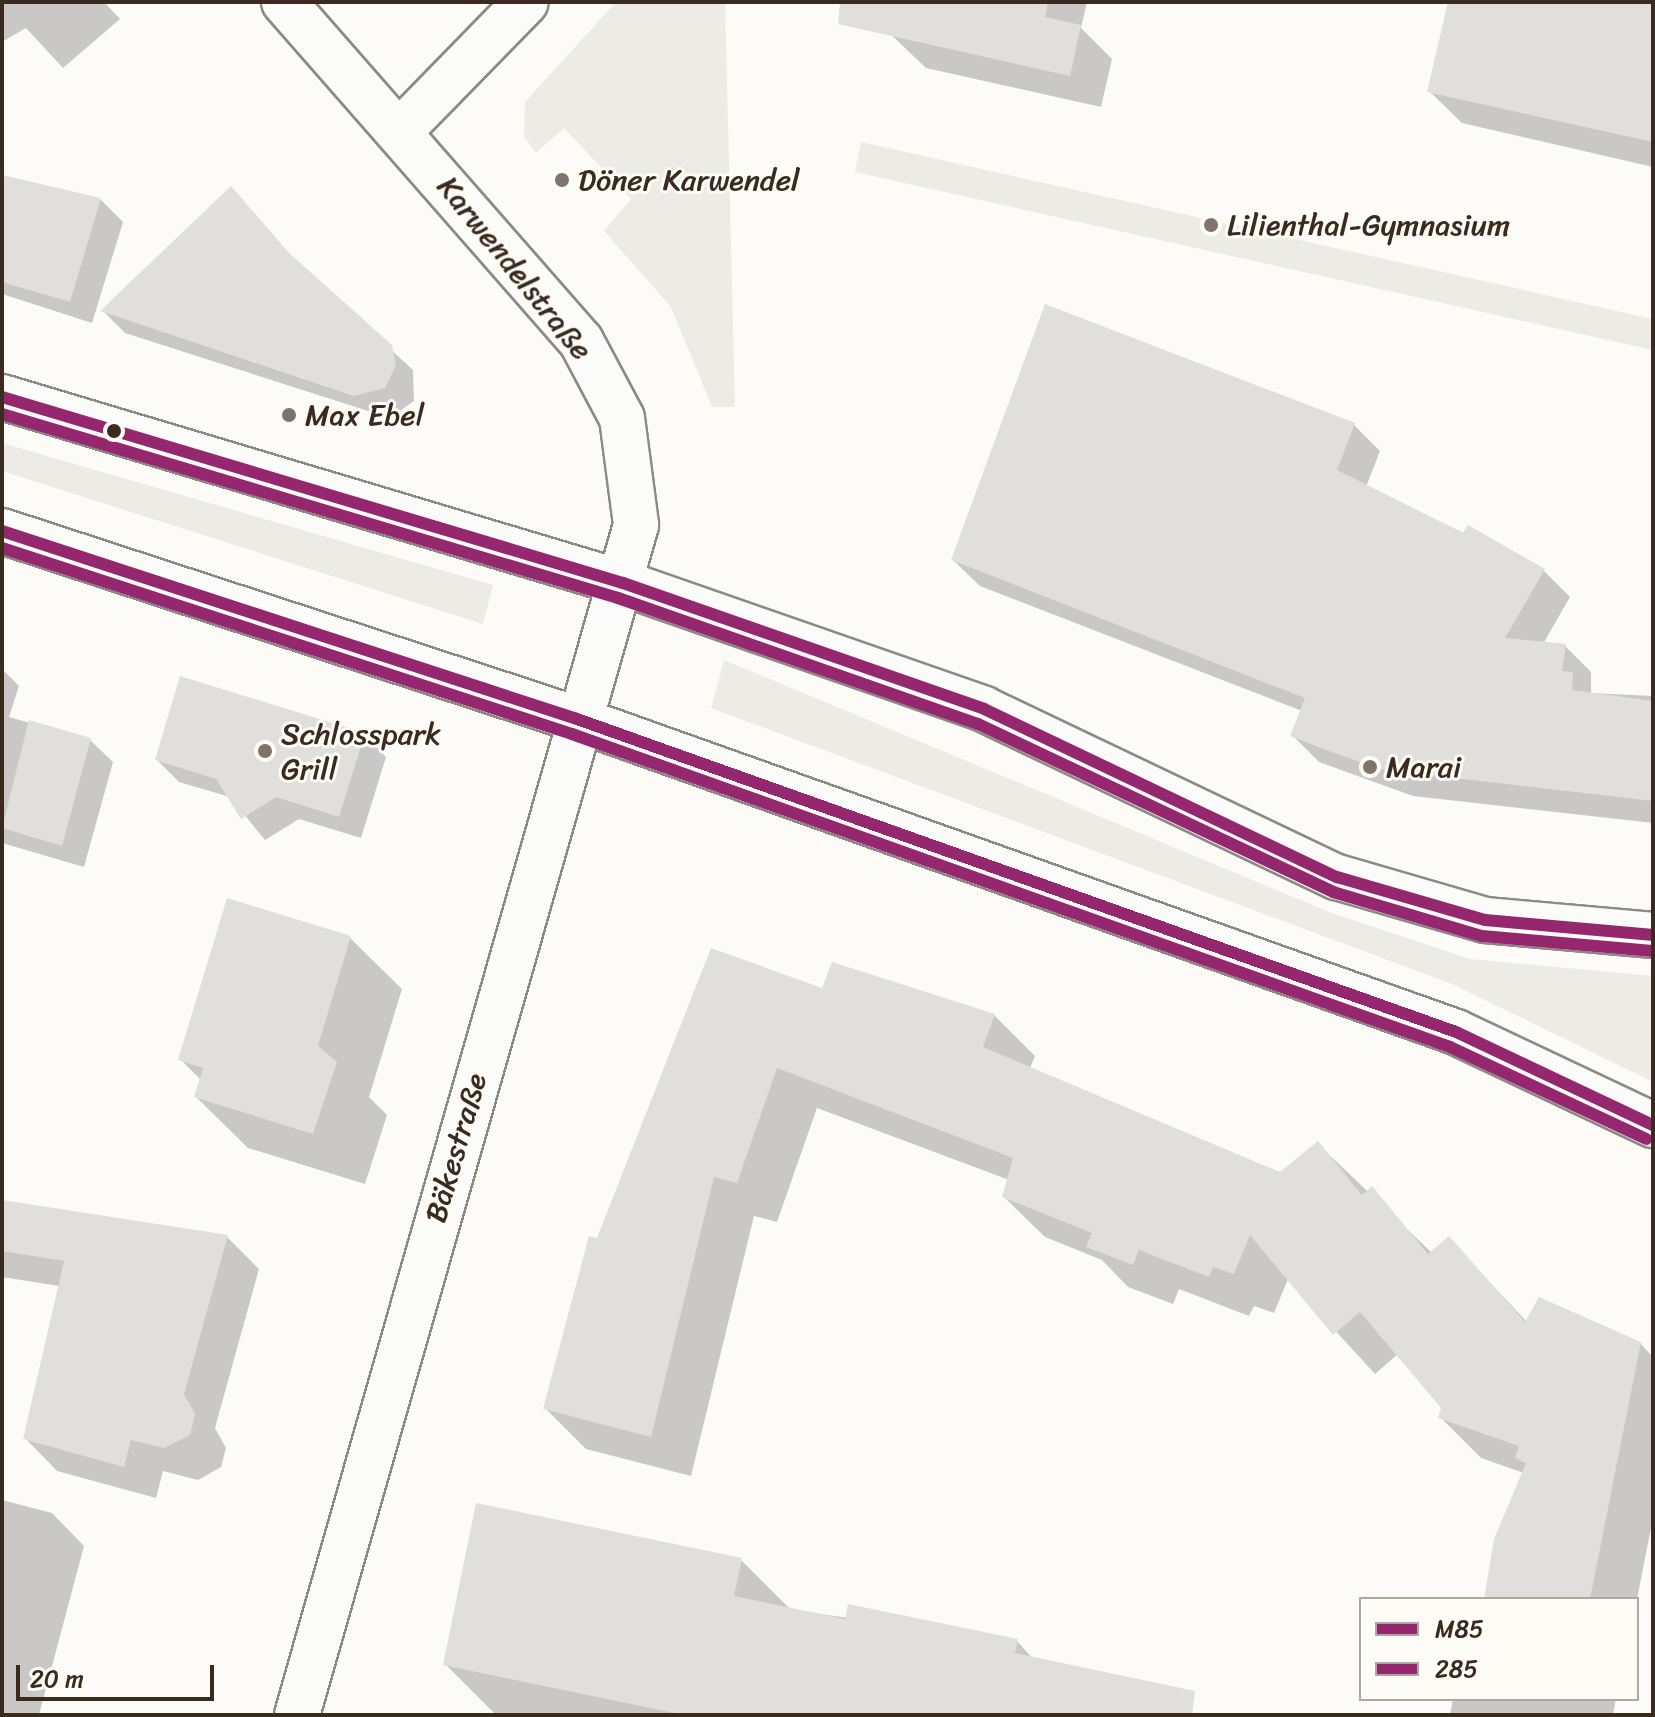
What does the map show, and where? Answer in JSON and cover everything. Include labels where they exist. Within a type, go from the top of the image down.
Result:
[{"type":"main road","name":"Karwendelstraße","points":[[284,2],[402,129],[581,341],[622,418],[636,525],[623,583]]},
{"type":"main road","points":[[402,129],[526,2]]},
{"type":"main road","points":[[2,397],[623,583],[984,709],[1337,877],[1485,920],[1653,935]]},
{"type":"main road","points":[[2,531],[577,719],[1456,1032],[1653,1125]]},
{"type":"main road","name":"Bäkestraße","points":[[297,1715],[577,719],[623,583]]},
{"type":"shaded area","points":[[616,2],[725,2],[735,407],[712,407],[671,307],[604,231],[631,199],[564,128],[536,153],[524,137],[525,102]]},
{"type":"shaded area","points":[[861,142],[1653,319],[1653,350],[855,172]]},
{"type":"shaded area","points":[[2,443],[493,585],[483,624],[2,471]]},
{"type":"shaded area","points":[[724,660],[1334,914],[1470,959],[1653,976],[1653,1082],[1452,984],[711,708]]},
{"type":"building","points":[[840,2],[1048,2],[1045,17],[1081,25],[1070,76],[838,24]]},
{"type":"building","points":[[1448,2],[1653,2],[1653,142],[1427,92]]},
{"type":"building","points":[[2,175],[101,198],[70,302],[2,282]]},
{"type":"building","points":[[231,186],[289,253],[392,345],[396,365],[385,388],[354,396],[100,311]]},
{"type":"building","points":[[1045,304],[1355,423],[1337,470],[1463,533],[1468,525],[1545,569],[1505,638],[1566,644],[1562,671],[1573,672],[1572,690],[1653,701],[1653,801],[1385,770],[1337,754],[1290,736],[1305,698],[951,560]]},
{"type":"building","points":[[180,676],[365,733],[339,817],[276,797],[241,819],[216,779],[155,760]]},
{"type":"building","points":[[29,720],[91,738],[62,846],[2,828]]},
{"type":"building","points":[[227,898],[351,936],[318,1046],[337,1062],[313,1134],[194,1097],[203,1068],[178,1060]]},
{"type":"building","points":[[711,948],[822,988],[832,962],[995,1014],[983,1047],[1280,1172],[1318,1141],[1362,1195],[1372,1186],[1428,1254],[1449,1236],[1525,1322],[1539,1297],[1641,1342],[1590,1597],[1484,1597],[1494,1539],[1526,1463],[1515,1458],[1519,1446],[1438,1418],[1441,1408],[1360,1312],[1333,1335],[1250,1235],[1234,1274],[1213,1267],[1209,1277],[1139,1250],[1133,1265],[1086,1247],[1092,1233],[1002,1197],[1013,1158],[777,1068],[737,1183],[714,1177],[651,1437],[543,1409],[589,1236],[597,1238]]},
{"type":"building","points":[[2,1200],[228,1235],[184,1394],[195,1414],[190,1435],[164,1448],[131,1440],[124,1467],[23,1439],[64,1261],[2,1251]]},
{"type":"building","points":[[476,1503],[742,1558],[734,1596],[845,1619],[848,1604],[1018,1639],[1015,1653],[1195,1691],[1192,1715],[684,1715],[443,1665]]},
{"type":"transit line","name":"M85","points":[[2,397],[623,583],[984,709],[1337,877],[1485,920],[1653,935]]},
{"type":"transit line","name":"285","points":[[2,414],[618,598],[978,724],[1333,892],[1482,936],[1652,951]]},
{"type":"transit line","name":"M85","points":[[2,531],[577,719],[1456,1032],[1653,1125]]},
{"type":"transit line","name":"285","points":[[2,548],[572,734],[1450,1047],[1646,1139]]},
{"type":"place","name":"Döner Karwendel","points":[[562,180]]},
{"type":"place","name":"Lilienthal-Gymnasium","points":[[1211,225]]},
{"type":"place","name":"Max Ebel","points":[[289,415]]},
{"type":"place","name":"Schlosspark Grill","points":[[265,751]]},
{"type":"place","name":"Marai","points":[[1370,767]]}]
